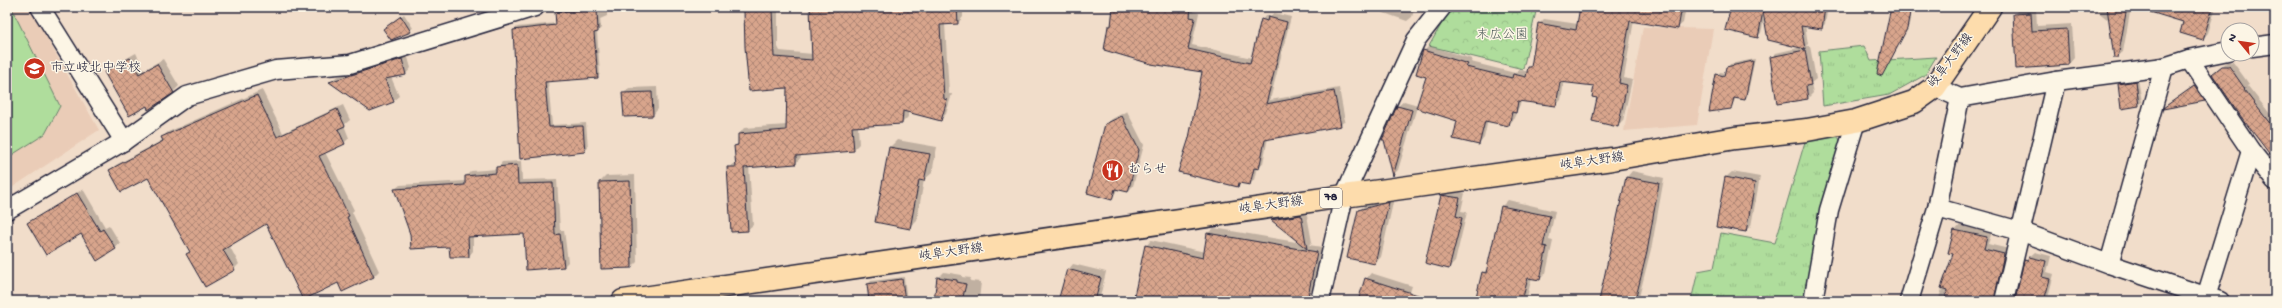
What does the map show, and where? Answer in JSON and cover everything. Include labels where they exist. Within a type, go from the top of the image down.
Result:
[{"type":"main road","name":"岐阜大野線","points":[[623,301],[1344,196],[1612,159],[1735,138],[1807,130],[1856,121],[1914,102],[1935,87],[1990,7]]},
{"type":"street","points":[[40,7],[124,141]]},
{"type":"street","points":[[7,210],[124,141],[187,96],[276,70],[350,64],[535,7]]},
{"type":"street","points":[[1320,301],[1344,196],[1416,40],[1442,7]]},
{"type":"street","points":[[2260,47],[2275,44]]},
{"type":"street","points":[[1935,87],[1960,98],[2056,81],[2164,67],[2189,59],[2220,53]]},
{"type":"street","points":[[2189,59],[2251,151],[2275,181]]},
{"type":"street","points":[[2109,264],[2164,67]]},
{"type":"street","points":[[2004,301],[2020,231],[2046,133],[2056,81]]},
{"type":"street","points":[[1909,301],[1937,208],[1960,98]]},
{"type":"street","points":[[1813,301],[1829,210],[1856,121]]},
{"type":"street","points":[[1937,208],[2020,231],[2109,264],[2213,299],[2251,151]]},
{"type":"shaded area","name":"市立岐北中学校","points":[[7,7],[29,7],[99,130],[7,191]]},
{"type":"shaded area","points":[[1643,27],[1713,29],[1697,125],[1624,131]]},
{"type":"green space","points":[[7,7],[11,7],[60,106],[45,134],[7,158]]},
{"type":"green space","name":"末広公園","points":[[1451,7],[1537,7],[1523,69],[1429,46]]},
{"type":"green space","points":[[1864,46],[1871,61],[1936,57],[1925,75],[1889,95],[1823,106],[1819,51]]},
{"type":"green space","points":[[1835,134],[1843,143],[1803,301],[1691,301],[1698,271],[1714,268],[1721,233],[1775,243],[1807,135]]},
{"type":"building","points":[[810,7],[957,7],[958,24],[940,25],[944,99],[947,100],[941,121],[903,111],[902,124],[852,127],[854,151],[796,156],[796,164],[744,168],[748,231],[731,232],[727,167],[736,167],[734,146],[738,145],[738,134],[786,130],[787,88],[749,91],[745,47],[744,11],[772,10],[774,57],[812,60]]},
{"type":"building","points":[[1113,7],[1191,7],[1190,17],[1195,18],[1188,49],[1250,63],[1261,19],[1267,21],[1268,17],[1287,22],[1266,104],[1334,91],[1341,126],[1265,140],[1259,169],[1254,168],[1250,185],[1239,183],[1238,187],[1178,172],[1189,138],[1202,72],[1151,64],[1104,50],[1108,26],[1111,26]]},
{"type":"building","points":[[1580,7],[1682,7],[1678,29],[1630,21],[1619,83],[1627,85],[1618,127],[1592,121],[1597,98],[1592,97],[1594,86],[1560,82],[1556,106],[1518,101],[1516,113],[1512,112],[1509,126],[1485,121],[1479,145],[1453,139],[1457,121],[1416,108],[1426,77],[1416,74],[1423,50],[1468,64],[1466,67],[1512,78],[1513,74],[1526,77],[1528,67],[1531,67],[1538,23],[1576,30]]},
{"type":"building","points":[[1731,7],[1825,7],[1822,29],[1801,26],[1805,49],[1768,40],[1763,11],[1758,38],[1725,30]]},
{"type":"building","points":[[1891,7],[1911,7],[1907,29],[1882,76],[1877,74]]},
{"type":"building","points":[[2107,7],[2127,7],[2118,58],[2114,58]]},
{"type":"building","points":[[2148,7],[2213,7],[2203,40],[2180,33],[2183,22],[2147,11]]},
{"type":"building","points":[[597,9],[598,32],[594,33],[598,78],[545,82],[549,127],[583,126],[585,152],[520,159],[513,30],[556,25],[555,12]]},
{"type":"building","points":[[2031,13],[2032,31],[2067,29],[2069,65],[2016,69],[2013,14]]},
{"type":"building","points":[[401,16],[411,32],[391,40],[383,29]]},
{"type":"building","points":[[1805,50],[1811,85],[1806,86],[1808,99],[1777,104],[1770,57]]},
{"type":"building","points":[[130,58],[139,74],[157,64],[174,93],[148,110],[147,106],[129,116],[104,72]]},
{"type":"building","points":[[402,59],[406,75],[385,79],[394,102],[370,111],[329,82]]},
{"type":"building","points":[[1753,61],[1745,100],[1734,98],[1731,109],[1709,112],[1716,74],[1724,76],[1726,67]]},
{"type":"building","points":[[2222,66],[2229,66],[2245,89],[2244,90],[2275,130],[2275,161],[2242,118],[2212,74]]},
{"type":"building","points":[[2136,81],[2139,106],[2121,109],[2118,84]]},
{"type":"building","points":[[2194,86],[2205,101],[2163,109],[2163,108]]},
{"type":"building","points":[[652,92],[653,116],[624,117],[622,93]]},
{"type":"building","points":[[257,95],[277,137],[337,109],[345,126],[338,129],[345,144],[319,156],[349,216],[347,217],[374,277],[342,292],[338,283],[303,300],[266,224],[223,250],[235,270],[205,287],[186,254],[190,252],[148,178],[121,192],[109,170],[163,141],[161,137]]},
{"type":"building","points":[[1397,106],[1412,110],[1393,176],[1384,140],[1382,140]]},
{"type":"building","name":"むらせ","points":[[1122,116],[1139,150],[1128,192],[1115,189],[1112,200],[1087,193],[1105,124]]},
{"type":"building","points":[[889,147],[930,154],[924,181],[919,180],[910,229],[875,222]]},
{"type":"building","points":[[517,165],[518,184],[553,183],[555,235],[560,234],[564,267],[526,270],[524,234],[468,237],[469,257],[450,257],[449,247],[411,249],[410,234],[394,189],[465,185],[465,176],[496,173],[496,167]]},
{"type":"building","points":[[1626,177],[1659,183],[1647,252],[1635,301],[1599,301]]},
{"type":"building","points":[[1725,177],[1755,183],[1746,232],[1716,227]]},
{"type":"building","points":[[630,181],[632,268],[601,269],[599,182]]},
{"type":"building","points":[[77,193],[100,231],[103,229],[116,249],[97,261],[81,234],[46,255],[27,223]]},
{"type":"building","points":[[1441,195],[1460,198],[1456,216],[1462,218],[1449,269],[1425,263]]},
{"type":"building","points":[[1389,202],[1375,264],[1347,258],[1358,210]]},
{"type":"building","points":[[1501,206],[1550,216],[1543,246],[1547,247],[1540,280],[1528,278],[1522,301],[1475,301],[1482,272],[1486,273]]},
{"type":"building","points":[[1301,215],[1307,249],[1271,220]]},
{"type":"building","points":[[1954,230],[1987,237],[1984,249],[2004,254],[1994,301],[1945,301],[1947,290],[1941,288],[1953,254],[1948,253]]},
{"type":"building","points":[[1207,233],[1317,252],[1307,301],[1133,301],[1145,245],[1203,258]]},
{"type":"building","points":[[2029,257],[2046,261],[2042,277],[2050,279],[2044,301],[2015,301],[2024,260],[2028,261]]},
{"type":"building","points":[[1067,269],[1101,278],[1095,301],[1058,301]]},
{"type":"building","points":[[937,277],[957,280],[957,282],[966,284],[962,301],[934,301]]},
{"type":"building","points":[[1365,278],[1424,297],[1424,301],[1358,301]]},
{"type":"building","points":[[902,279],[905,301],[869,301],[867,284]]},
{"type":"place","name":"市立岐北中学校","points":[[35,68]]},
{"type":"place","name":"むらせ","points":[[1113,170]]}]
